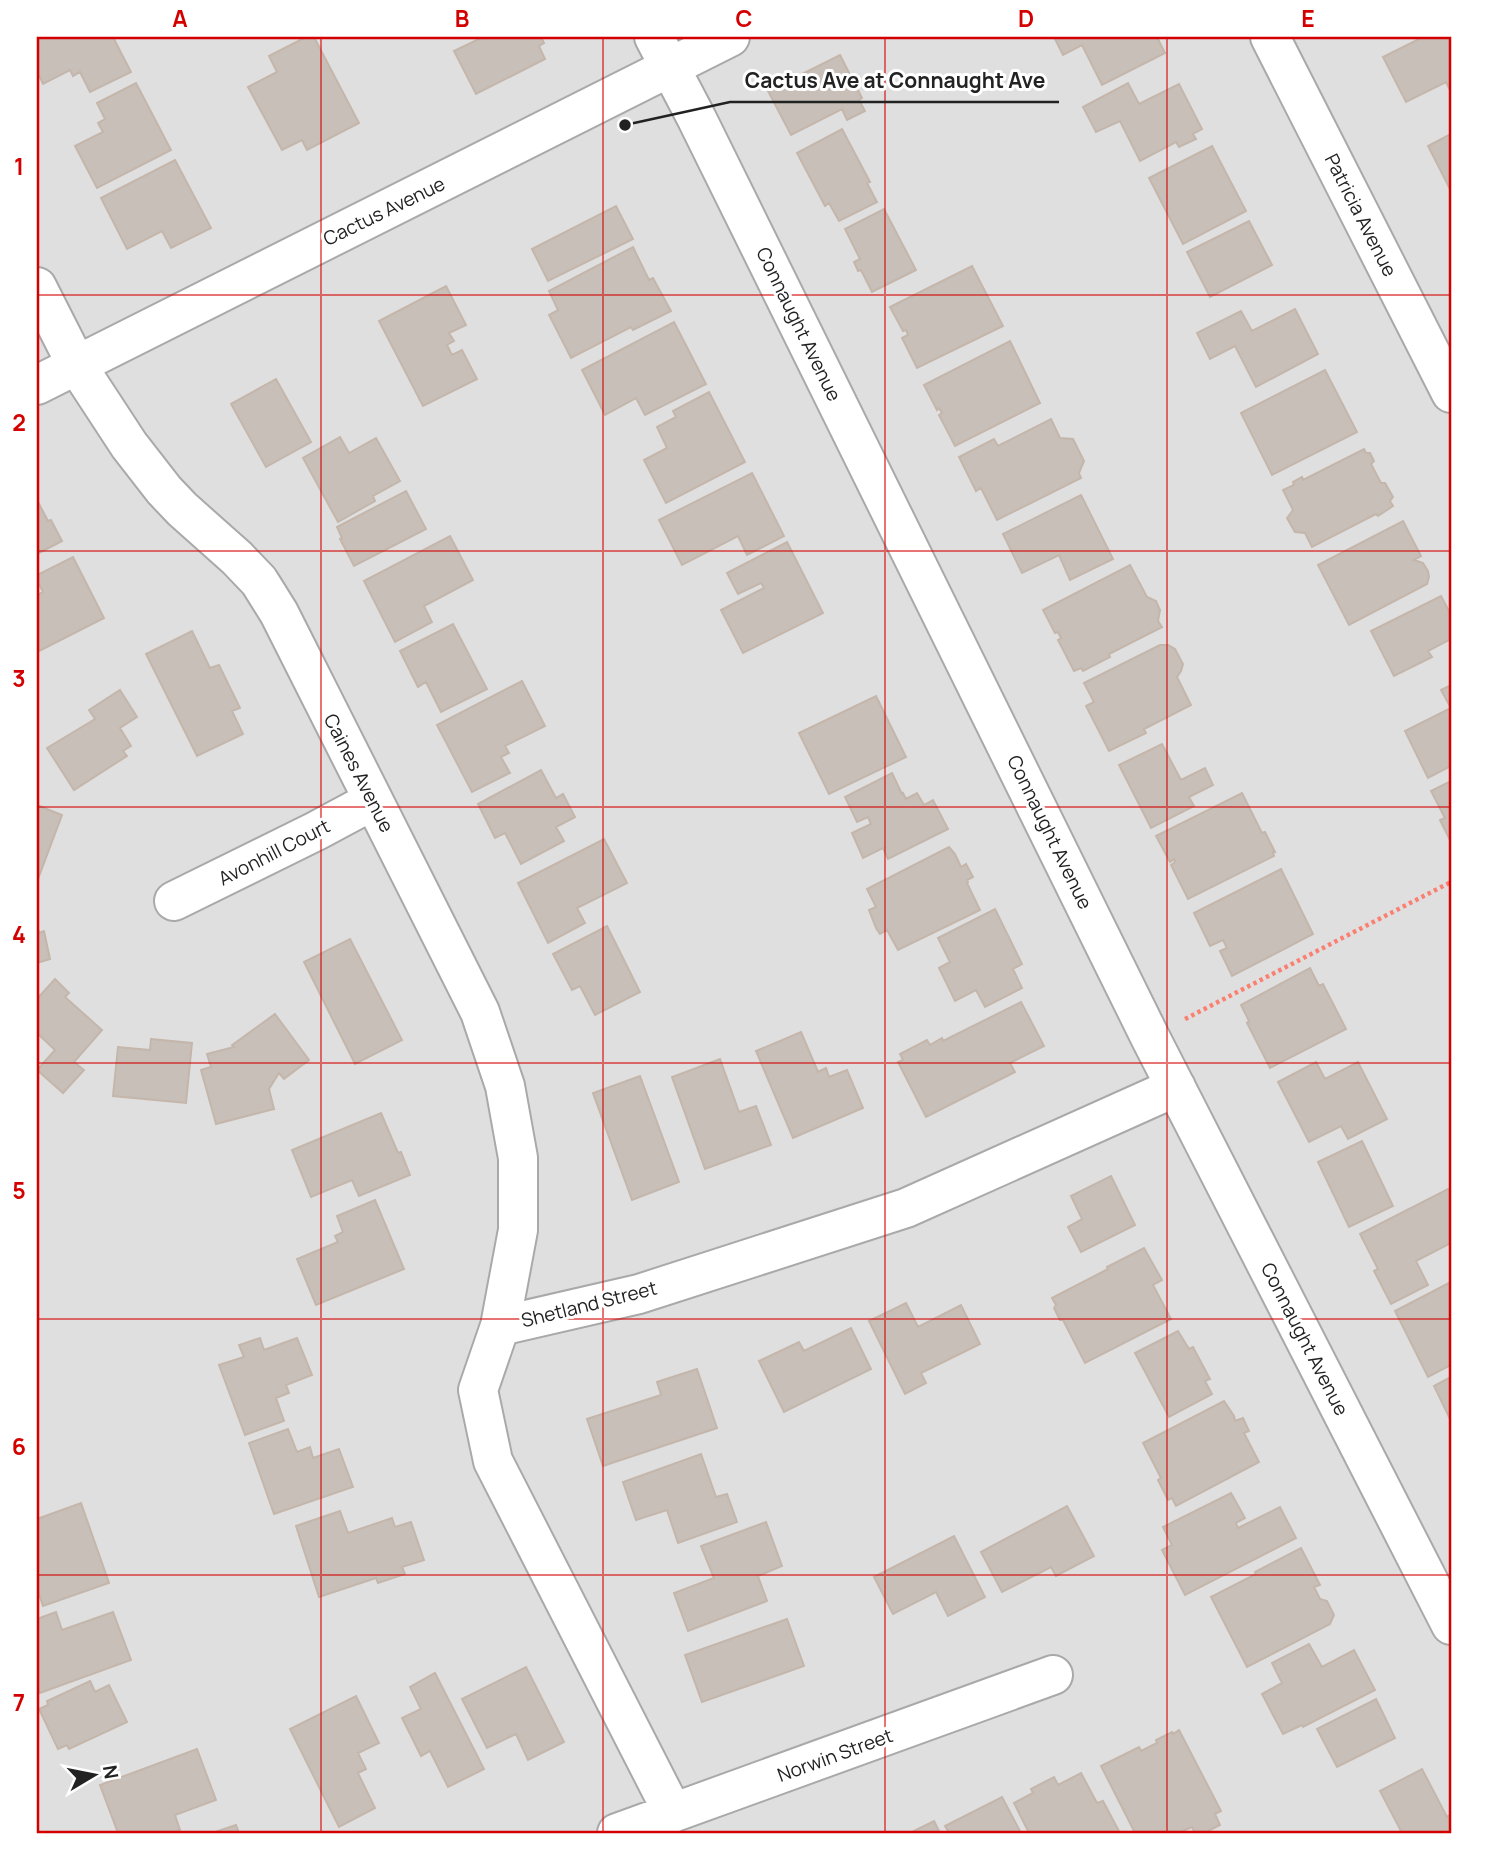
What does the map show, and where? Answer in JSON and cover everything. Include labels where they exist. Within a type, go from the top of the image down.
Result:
[{"type":"street","name":"Cactus Avenue","points":[[37,385],[663,52],[730,37]]},
{"type":"street","name":"Patricia Avenue","points":[[1270,37],[1451,393]]},
{"type":"street","name":"Connaught Avenue","points":[[663,52],[1150,1037],[1451,1625]]},
{"type":"street","name":"Caines Avenue","points":[[37,287],[76,364],[129,446],[164,490],[259,581],[279,613],[480,1012],[505,1086],[518,1158],[518,1230],[500,1326]]},
{"type":"street","name":"Avonhill Court","points":[[174,901],[372,801]]},
{"type":"street","name":"Shetland Street","points":[[673,1813],[493,1461],[478,1390],[500,1326],[639,1294],[906,1208],[1176,1087]]},
{"type":"street","name":"Norwin Street","points":[[617,1833],[1053,1675]]},
{"type":"path","points":[[1150,1037],[1451,882]]},
{"type":"shaded area","points":[[37,37],[1451,37],[1451,1833],[37,1833]]},
{"type":"building","points":[[37,37],[113,37],[131,72],[90,92],[80,72],[73,76],[70,70],[43,84],[37,71]]},
{"type":"building","points":[[306,37],[314,37],[359,123],[307,150],[302,140],[282,150],[248,87],[277,72],[269,56]]},
{"type":"building","points":[[483,37],[541,37],[544,43],[539,46],[545,59],[476,94],[454,51]]},
{"type":"building","points":[[1054,37],[1157,37],[1165,53],[1102,85],[1082,45],[1063,55]]},
{"type":"building","points":[[1423,37],[1451,37],[1451,92],[1446,82],[1406,102],[1383,57]]},
{"type":"building","points":[[840,55],[862,98],[859,100],[865,111],[847,120],[842,109],[791,135],[768,91]]},
{"type":"building","points":[[136,83],[171,150],[97,188],[75,146],[103,132],[98,123],[105,119],[97,103]]},
{"type":"building","points":[[1128,83],[1139,104],[1179,84],[1202,129],[1193,134],[1196,139],[1179,147],[1176,142],[1140,161],[1120,121],[1096,132],[1083,107]]},
{"type":"building","points":[[842,129],[870,182],[867,183],[877,202],[839,221],[829,203],[825,206],[797,153]]},
{"type":"building","points":[[1451,134],[1451,191],[1428,146]]},
{"type":"building","points":[[1212,146],[1246,211],[1183,244],[1149,178]]},
{"type":"building","points":[[175,160],[211,228],[171,248],[162,231],[127,249],[101,198]]},
{"type":"building","points":[[616,206],[633,239],[548,281],[532,249]]},
{"type":"building","points":[[884,209],[916,270],[872,292],[854,262],[860,259],[845,229]]},
{"type":"building","points":[[1249,221],[1272,265],[1210,297],[1187,252]]},
{"type":"building","points":[[633,247],[649,280],[653,278],[671,311],[633,330],[631,327],[571,358],[549,315],[558,310],[549,291]]},
{"type":"building","points":[[972,266],[1003,326],[917,368],[902,338],[908,335],[906,330],[903,331],[890,307]]},
{"type":"building","points":[[446,286],[466,325],[449,333],[454,341],[447,345],[452,355],[462,350],[477,379],[423,406],[379,321]]},
{"type":"building","points":[[1295,309],[1318,354],[1256,387],[1235,346],[1210,359],[1197,333],[1241,311],[1252,331]]},
{"type":"building","points":[[674,322],[706,384],[645,415],[636,398],[605,415],[582,370]]},
{"type":"building","points":[[1010,341],[1040,403],[955,446],[939,415],[942,413],[939,408],[937,410],[924,385]]},
{"type":"building","points":[[1325,370],[1357,432],[1272,475],[1241,413]]},
{"type":"building","points":[[276,379],[311,442],[266,467],[231,404]]},
{"type":"building","points":[[709,392],[745,462],[666,503],[644,460],[667,448],[657,427],[676,417],[673,411]]},
{"type":"building","points":[[1051,419],[1060,438],[1073,439],[1084,461],[1079,473],[1081,478],[997,520],[981,488],[976,491],[959,457],[994,439],[998,446]]},
{"type":"building","points":[[340,437],[349,453],[376,438],[400,481],[373,496],[375,501],[338,522],[303,458]]},
{"type":"building","points":[[1364,449],[1366,453],[1370,453],[1374,461],[1371,464],[1381,483],[1385,483],[1393,497],[1390,501],[1393,506],[1378,516],[1376,514],[1312,547],[1305,533],[1295,532],[1287,518],[1293,510],[1283,490],[1302,477],[1303,480]]},
{"type":"building","points":[[752,473],[784,536],[747,555],[738,536],[682,565],[659,520]]},
{"type":"building","points":[[406,491],[426,529],[354,566],[337,527]]},
{"type":"building","points":[[1081,495],[1113,559],[1070,580],[1059,555],[1022,573],[1003,534]]},
{"type":"building","points":[[37,500],[62,541],[37,554]]},
{"type":"building","points":[[1403,521],[1421,556],[1414,560],[1423,563],[1428,571],[1427,584],[1349,625],[1318,565]]},
{"type":"building","points":[[450,536],[473,580],[424,606],[432,622],[395,642],[364,581]]},
{"type":"building","points":[[787,542],[823,613],[743,653],[721,610],[764,588],[761,583],[738,594],[727,573]]},
{"type":"building","points":[[73,557],[104,618],[37,652],[37,595],[43,592],[37,575]]},
{"type":"building","points":[[1130,565],[1147,597],[1156,601],[1160,610],[1158,621],[1162,627],[1109,654],[1110,657],[1083,671],[1081,668],[1074,671],[1058,640],[1061,638],[1058,632],[1055,633],[1043,610]]},
{"type":"building","points":[[1441,596],[1451,615],[1451,639],[1428,651],[1432,657],[1394,676],[1371,631]]},
{"type":"building","points":[[453,624],[487,689],[441,712],[426,682],[418,687],[400,651]]},
{"type":"building","points":[[192,631],[210,668],[219,665],[240,708],[232,711],[243,734],[197,756],[146,654]]},
{"type":"building","points":[[1160,645],[1175,649],[1183,664],[1177,677],[1191,705],[1144,729],[1146,733],[1109,751],[1086,706],[1094,702],[1084,683]]},
{"type":"building","points":[[522,681],[545,726],[505,746],[509,753],[501,757],[510,773],[472,792],[437,725]]},
{"type":"building","points":[[1451,685],[1451,708],[1441,690]]},
{"type":"building","points":[[120,690],[137,717],[120,728],[131,746],[123,751],[127,756],[74,790],[47,748],[95,719],[89,710]]},
{"type":"building","points":[[876,696],[906,757],[829,794],[799,733]]},
{"type":"building","points":[[1451,708],[1451,766],[1428,778],[1405,731]]},
{"type":"building","points":[[1162,744],[1181,780],[1205,768],[1213,785],[1189,797],[1194,806],[1151,828],[1119,765]]},
{"type":"building","points":[[541,770],[556,798],[563,794],[575,817],[556,827],[564,841],[521,864],[505,833],[495,838],[478,804]]},
{"type":"building","points":[[892,773],[906,799],[917,793],[924,805],[933,800],[948,829],[888,859],[883,848],[863,858],[852,833],[871,824],[868,817],[857,822],[845,797]]},
{"type":"building","points":[[1451,781],[1451,842],[1440,820],[1445,818],[1431,791]]},
{"type":"building","points":[[1242,793],[1262,833],[1265,832],[1275,852],[1274,856],[1188,899],[1171,865],[1175,862],[1174,859],[1170,862],[1156,836]]},
{"type":"building","points":[[37,805],[62,815],[38,879],[37,878]]},
{"type":"building","points":[[604,839],[627,883],[577,908],[585,923],[548,943],[518,883]]},
{"type":"building","points":[[949,847],[961,867],[966,864],[973,877],[967,880],[967,883],[980,910],[898,950],[887,930],[880,934],[876,928],[869,910],[876,907],[867,889]]},
{"type":"building","points":[[1281,869],[1313,934],[1232,976],[1220,951],[1227,948],[1223,940],[1210,946],[1194,913]]},
{"type":"building","points":[[995,909],[1022,964],[1013,969],[1022,988],[985,1007],[976,990],[955,1001],[939,968],[950,962],[938,938]]},
{"type":"building","points":[[37,924],[39,933],[44,931],[50,959],[37,963]]},
{"type":"building","points":[[607,926],[640,992],[595,1015],[580,986],[572,990],[553,954]]},
{"type":"building","points":[[350,939],[402,1040],[355,1064],[304,962]]},
{"type":"building","points":[[1310,968],[1319,986],[1323,984],[1346,1029],[1270,1068],[1241,1005]]},
{"type":"building","points":[[55,979],[69,993],[65,997],[102,1030],[74,1062],[84,1070],[63,1093],[37,1070],[55,1050],[37,1033],[37,999]]},
{"type":"building","points":[[1021,1002],[1044,1046],[1010,1063],[1015,1072],[926,1117],[898,1062],[903,1060],[900,1054],[927,1040],[930,1045],[942,1038],[943,1041]]},
{"type":"building","points":[[275,1014],[309,1060],[284,1079],[279,1073],[269,1089],[274,1109],[216,1124],[201,1070],[211,1067],[207,1054],[234,1047],[232,1045]]},
{"type":"building","points":[[801,1032],[818,1072],[826,1068],[829,1077],[847,1070],[863,1108],[793,1138],[756,1051]]},
{"type":"building","points":[[151,1039],[192,1043],[186,1103],[113,1096],[118,1047],[150,1050]]},
{"type":"building","points":[[720,1059],[739,1112],[756,1106],[771,1145],[705,1169],[672,1077]]},
{"type":"building","points":[[1316,1062],[1325,1079],[1358,1062],[1387,1119],[1348,1139],[1341,1126],[1309,1142],[1278,1082]]},
{"type":"building","points":[[640,1076],[679,1182],[632,1200],[593,1093]]},
{"type":"building","points":[[381,1113],[410,1175],[359,1196],[352,1180],[311,1197],[292,1150]]},
{"type":"building","points":[[1362,1141],[1393,1206],[1349,1227],[1318,1162]]},
{"type":"building","points":[[1111,1176],[1135,1225],[1081,1252],[1068,1227],[1082,1219],[1071,1196]]},
{"type":"building","points":[[1448,1189],[1451,1194],[1451,1243],[1416,1261],[1428,1285],[1391,1304],[1374,1271],[1378,1269],[1360,1234]]},
{"type":"building","points":[[375,1200],[404,1269],[316,1305],[297,1259],[338,1242],[335,1236],[343,1232],[337,1216]]},
{"type":"building","points":[[1144,1248],[1162,1280],[1153,1285],[1171,1319],[1085,1363],[1063,1320],[1060,1320],[1052,1298]]},
{"type":"building","points":[[1451,1282],[1451,1365],[1428,1377],[1395,1311]]},
{"type":"building","points":[[906,1303],[918,1327],[961,1305],[980,1344],[921,1373],[926,1383],[905,1394],[869,1321]]},
{"type":"building","points":[[851,1328],[871,1369],[784,1412],[759,1361],[799,1342],[804,1351]]},
{"type":"building","points":[[1178,1331],[1189,1349],[1193,1347],[1210,1379],[1205,1381],[1212,1394],[1169,1417],[1135,1353]]},
{"type":"building","points":[[260,1338],[264,1350],[297,1338],[312,1375],[286,1385],[289,1393],[276,1398],[284,1421],[245,1435],[219,1365],[244,1357],[239,1345]]},
{"type":"building","points":[[697,1369],[717,1428],[603,1466],[587,1419],[661,1395],[657,1382]]},
{"type":"building","points":[[1451,1377],[1451,1421],[1434,1386]]},
{"type":"building","points":[[1224,1401],[1235,1421],[1243,1418],[1249,1431],[1244,1433],[1259,1462],[1176,1506],[1172,1498],[1168,1500],[1158,1480],[1161,1478],[1143,1443]]},
{"type":"building","points":[[288,1429],[297,1452],[310,1447],[313,1458],[339,1449],[353,1487],[274,1514],[249,1443]]},
{"type":"building","points":[[701,1454],[716,1497],[727,1494],[737,1522],[678,1543],[667,1510],[636,1520],[623,1482]]},
{"type":"building","points":[[1231,1493],[1245,1518],[1236,1523],[1238,1528],[1280,1507],[1296,1538],[1185,1595],[1162,1550],[1172,1545],[1163,1527]]},
{"type":"building","points":[[81,1503],[109,1583],[43,1606],[37,1588],[37,1519]]},
{"type":"building","points":[[1067,1506],[1094,1556],[1056,1576],[1051,1567],[1002,1592],[981,1552]]},
{"type":"building","points":[[340,1511],[348,1533],[392,1518],[395,1527],[411,1522],[424,1560],[402,1567],[405,1574],[378,1583],[376,1578],[319,1597],[296,1526]]},
{"type":"building","points":[[766,1522],[782,1566],[758,1576],[767,1601],[688,1631],[674,1593],[714,1578],[701,1546]]},
{"type":"building","points":[[954,1536],[985,1597],[948,1616],[936,1592],[893,1614],[874,1577]]},
{"type":"building","points":[[1301,1548],[1320,1585],[1314,1587],[1320,1599],[1327,1601],[1334,1615],[1330,1624],[1247,1667],[1211,1597]]},
{"type":"building","points":[[56,1612],[62,1630],[113,1612],[131,1660],[40,1693],[37,1686],[37,1619]]},
{"type":"building","points":[[787,1619],[804,1666],[702,1702],[685,1655]]},
{"type":"building","points":[[1309,1644],[1322,1667],[1354,1650],[1375,1690],[1303,1727],[1302,1725],[1283,1734],[1262,1694],[1282,1683],[1272,1663]]},
{"type":"building","points":[[526,1667],[564,1742],[528,1760],[516,1734],[487,1748],[462,1699]]},
{"type":"building","points":[[435,1673],[484,1769],[448,1787],[430,1751],[421,1756],[402,1718],[421,1709],[410,1687]]},
{"type":"building","points":[[90,1681],[95,1692],[109,1685],[127,1722],[69,1749],[67,1745],[58,1749],[39,1709],[48,1705],[47,1701]]},
{"type":"building","points":[[356,1696],[379,1743],[358,1753],[366,1769],[358,1773],[375,1808],[339,1827],[290,1729]]},
{"type":"building","points":[[1376,1699],[1395,1738],[1337,1767],[1317,1729]]},
{"type":"building","points":[[1179,1730],[1221,1811],[1215,1814],[1220,1825],[1204,1833],[1195,1833],[1192,1827],[1178,1833],[1135,1833],[1101,1766],[1139,1747],[1141,1751],[1157,1743],[1156,1740]]},
{"type":"building","points":[[197,1749],[216,1800],[175,1815],[180,1830],[172,1833],[118,1833],[100,1785]]},
{"type":"building","points":[[1422,1769],[1447,1817],[1451,1815],[1451,1832],[1396,1833],[1401,1831],[1380,1791]]},
{"type":"building","points":[[1081,1773],[1097,1803],[1103,1801],[1120,1833],[1029,1833],[1014,1803],[1033,1793],[1031,1789],[1054,1777],[1058,1785]]},
{"type":"building","points":[[1002,1797],[1021,1833],[949,1833],[945,1826]]},
{"type":"building","points":[[934,1821],[940,1833],[910,1833]]},
{"type":"building","points":[[236,1825],[239,1833],[212,1833]]},
{"type":"place","name":"Cactus Ave at Connaught Ave","points":[[625,125]]}]
